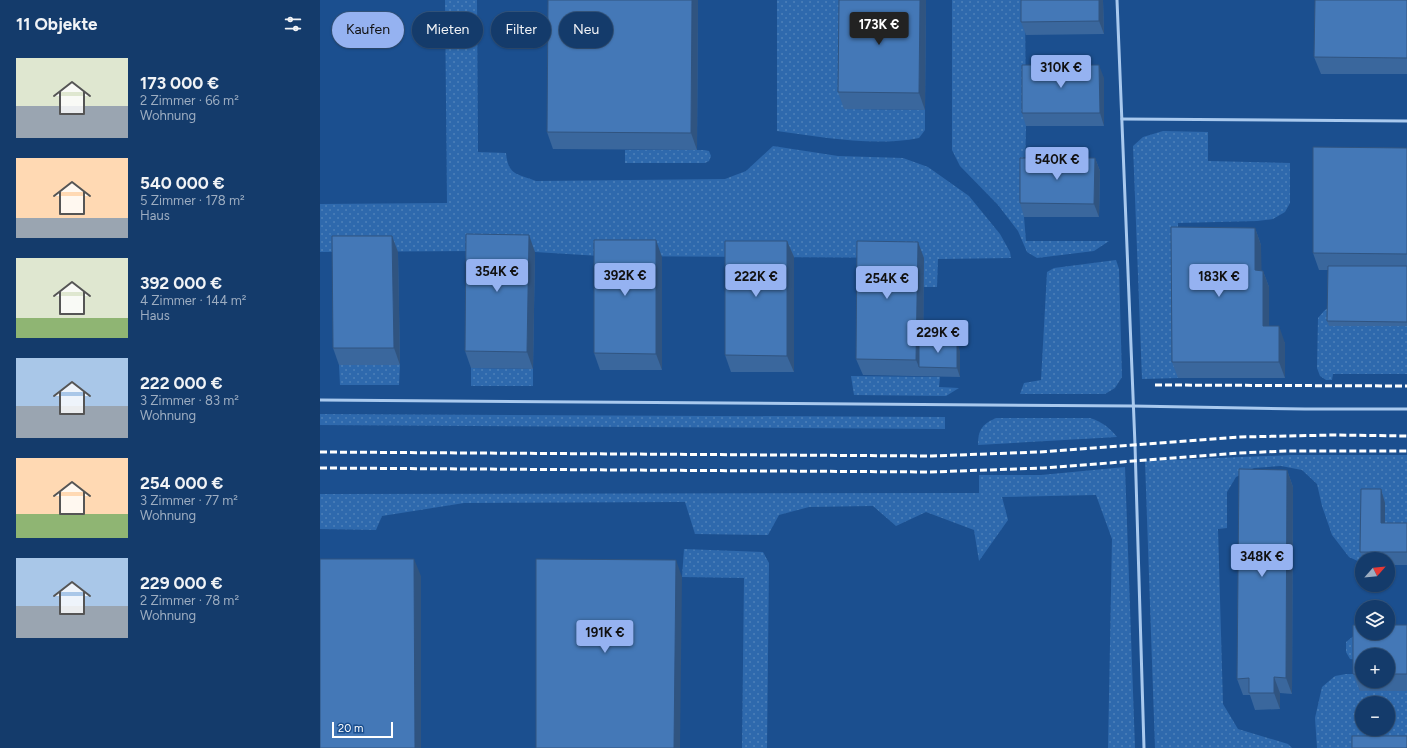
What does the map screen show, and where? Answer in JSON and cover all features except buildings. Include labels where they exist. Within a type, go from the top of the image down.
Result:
[{"type":"lane","points":[[1117,0],[1133,406],[1144,748]]},
{"type":"lane","points":[[1122,119],[1407,121]]},
{"type":"lane","points":[[320,400],[1407,409]]},
{"type":"shaded area","points":[[445,0],[477,0],[477,12],[445,12]]},
{"type":"shaded area","points":[[777,0],[845,0],[844,109],[925,110],[925,130],[919,138],[884,142],[848,140],[777,131]]},
{"type":"shaded area","points":[[952,0],[1025,0],[1026,126],[1024,217],[1026,241],[1109,241],[1094,251],[1037,258],[1027,252],[1018,231],[998,205],[960,166],[952,150]]},
{"type":"shaded area","points":[[445,48],[477,48],[478,152],[506,153],[509,166],[519,175],[536,181],[725,179],[746,171],[773,146],[838,156],[903,158],[928,167],[969,196],[1000,234],[1010,252],[1011,258],[938,259],[937,287],[923,287],[923,258],[600,256],[535,252],[473,251],[320,252],[320,204],[447,203]]},
{"type":"shaded area","points":[[1163,131],[1208,132],[1208,161],[1290,163],[1290,203],[1285,212],[1273,219],[1257,221],[1178,223],[1178,378],[1142,379],[1133,146],[1143,137]]},
{"type":"shaded area","points":[[625,150],[704,150],[709,151],[711,156],[709,161],[705,163],[625,163]]},
{"type":"shaded area","points":[[1116,260],[1119,269],[1122,377],[1115,388],[1105,394],[1020,394],[1024,383],[1041,380],[1047,272],[1054,268]]},
{"type":"shaded area","points":[[1329,307],[1407,326],[1407,374],[1333,374],[1332,380],[1326,380],[1320,376],[1317,368],[1318,318]]},
{"type":"shaded area","points":[[339,365],[400,365],[399,385],[340,385]]},
{"type":"shaded area","points":[[471,368],[533,369],[533,386],[471,386]]},
{"type":"shaded area","points":[[851,376],[940,377],[939,387],[959,388],[946,396],[854,395]]},
{"type":"shaded area","points":[[320,414],[945,417],[945,429],[320,425]]},
{"type":"shaded area","points":[[996,418],[1090,418],[1105,425],[1117,437],[978,445],[980,431],[984,425]]},
{"type":"shaded area","points":[[1292,455],[1407,455],[1407,536],[1378,552],[1355,552],[1355,560],[1349,557],[1332,535],[1322,506],[1317,484],[1302,470],[1281,466],[1254,468],[1236,477],[1227,492],[1227,528],[1218,529],[1223,704],[1238,729],[1288,744],[1292,748],[1155,748],[1145,461]]},
{"type":"shaded area","points":[[1125,467],[1135,748],[1108,748],[1112,539],[1096,495],[1002,497],[1008,520],[979,561],[974,530],[926,512],[896,526],[873,506],[809,507],[779,515],[768,535],[695,534],[685,502],[464,503],[382,516],[376,530],[320,529],[320,494],[979,493],[979,475],[1041,475]]},
{"type":"shaded area","points":[[684,549],[763,552],[769,563],[767,748],[742,748],[744,578],[682,577]]},
{"type":"shaded area","points":[[1355,635],[1355,640],[1395,639],[1398,642],[1360,642],[1360,648],[1355,648],[1355,660],[1350,659],[1346,652],[1346,642]]},
{"type":"shaded area","points":[[1355,674],[1355,688],[1360,688],[1360,691],[1407,691],[1407,748],[1317,748],[1315,718],[1322,687],[1335,676]]},
{"type":"railway","points":[[1155,385],[1407,386]]},
{"type":"railway","points":[[320,452],[932,456],[1040,452],[1240,437],[1334,435],[1407,436]]},
{"type":"railway","points":[[320,468],[930,472],[1043,468],[1239,453],[1286,451],[1407,451]]}]
